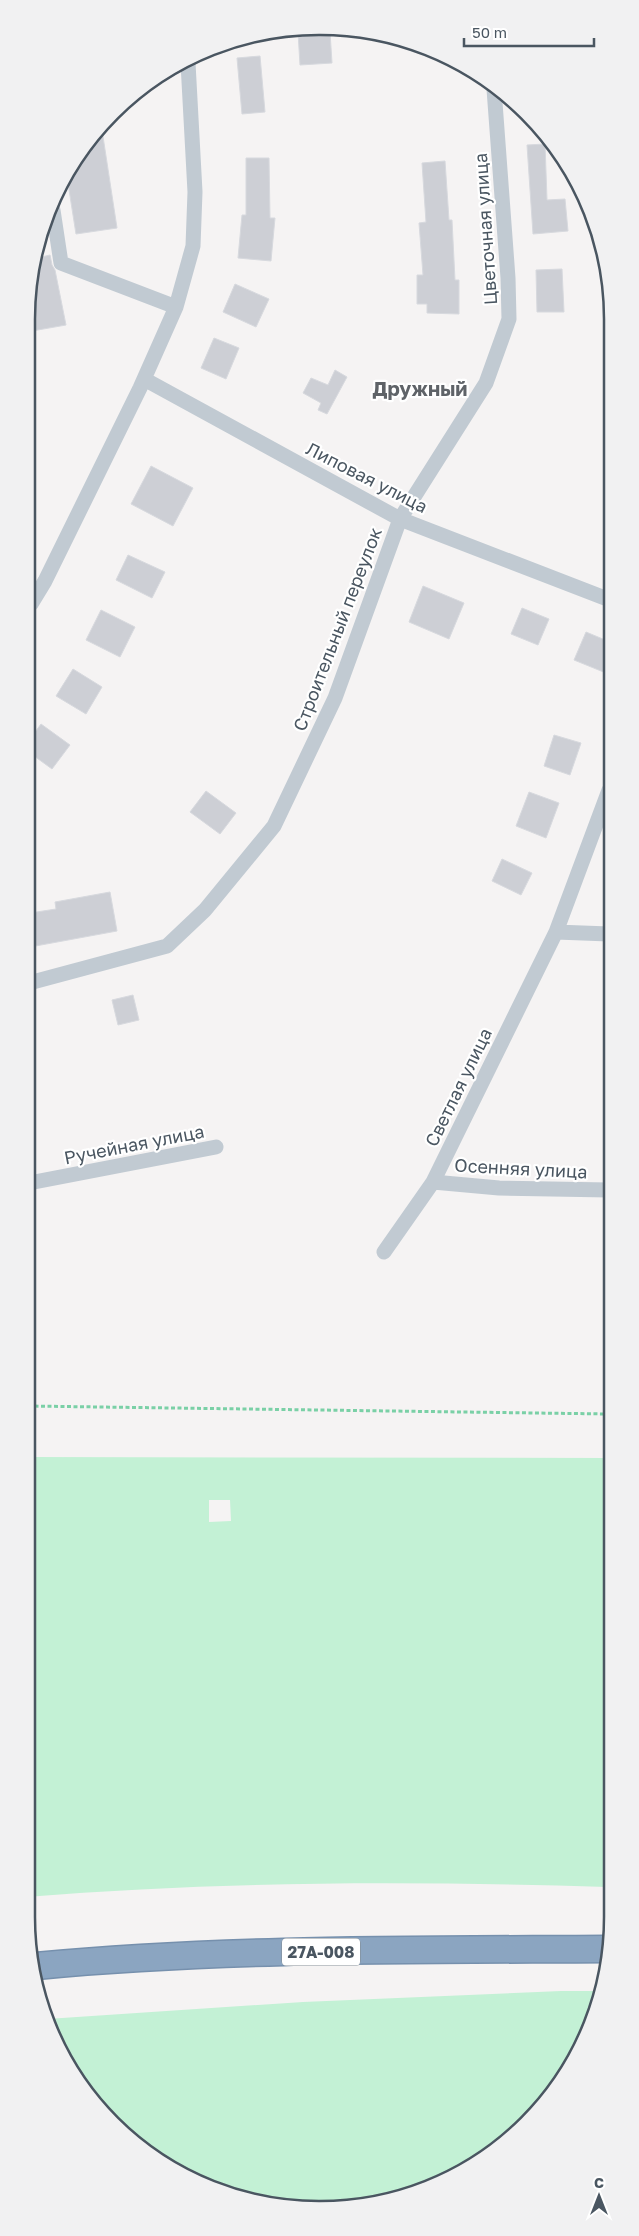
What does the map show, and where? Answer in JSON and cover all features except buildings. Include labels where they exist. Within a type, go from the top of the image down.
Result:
[{"type":"highway","name":"27А-008","points":[[39,1966],[187,1956],[407,1950],[602,1948]]},
{"type":"street","points":[[35,597],[45,581],[144,379],[176,308],[193,246],[195,192],[188,67]]},
{"type":"street","name":"Цветочная улица","points":[[400,519],[486,383],[509,319],[508,278],[495,95]]},
{"type":"street","points":[[55,216],[61,263],[176,308]]},
{"type":"street","name":"Липовая улица","points":[[144,379],[400,519],[604,598]]},
{"type":"street","name":"Строительный переулок","points":[[35,982],[166,946],[205,910],[274,826],[335,698],[400,519]]},
{"type":"street","name":"Светлая улица","points":[[384,1252],[433,1182],[556,932],[604,803]]},
{"type":"street","points":[[556,932],[604,934]]},
{"type":"street","name":"Ручейная улица","points":[[35,1182],[216,1147]]},
{"type":"street","name":"Осенняя улица","points":[[433,1182],[499,1188],[604,1190]]},
{"type":"path","points":[[35,1406],[604,1414]]},
{"type":"green space","points":[[35,1457],[604,1458],[604,1887],[389,1883],[244,1885],[35,1896]],"holes":[[[209,1500],[230,1500],[231,1521],[209,1522]]]},
{"type":"green space","points":[[594,1991],[575,2042],[556,2075],[521,2118],[493,2142],[462,2163],[411,2186],[357,2199],[320,2201],[282,2199],[228,2186],[194,2172],[161,2153],[118,2118],[94,2090],[73,2059],[54,2019],[303,2002]]},
{"type":"district","name":"Дружный","points":[[420,388]]}]
